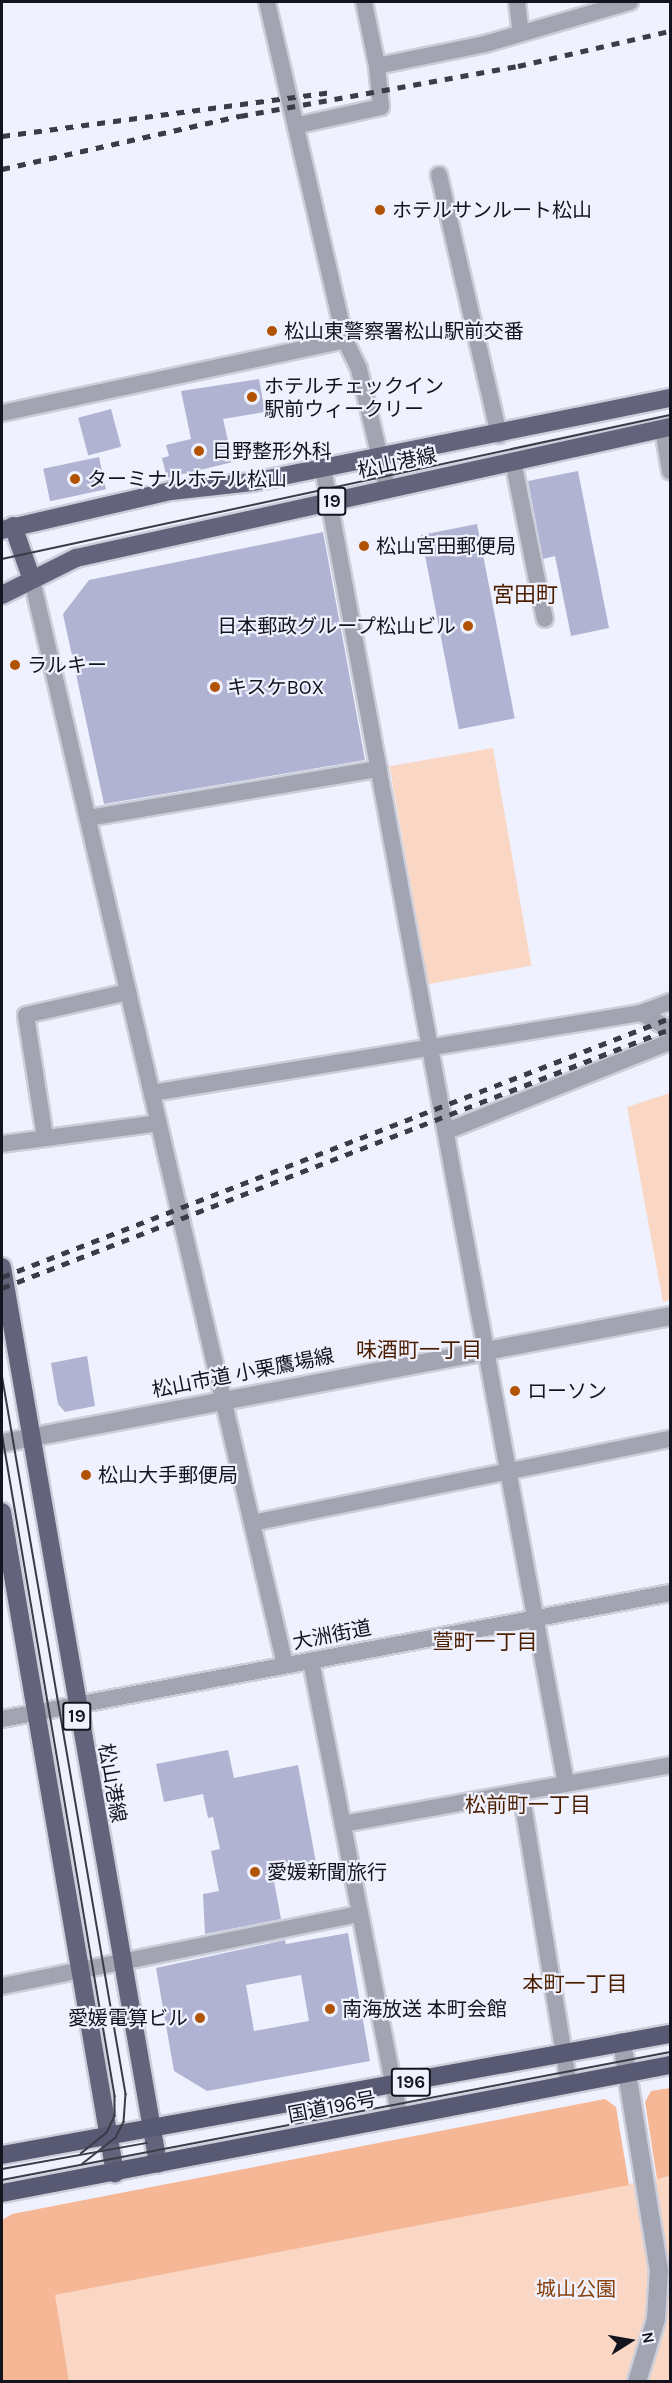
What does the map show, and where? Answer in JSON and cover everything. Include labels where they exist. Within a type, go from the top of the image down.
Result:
[{"type":"highway","name":"国道196号","points":[[2,2155],[670,2034]]},
{"type":"highway","name":"国道196号","points":[[2,2193],[670,2065]]},
{"type":"main road","name":"松山港線","points":[[7,528],[171,490],[253,482],[499,435],[670,398]]},
{"type":"main road","name":"松山港線","points":[[2,594],[76,558],[387,487],[667,428]]},
{"type":"main road","name":"19","points":[[7,528],[32,580]]},
{"type":"main road","name":"松山港線","points":[[2,1267],[75,1705],[158,2164]]},
{"type":"main road","name":"19","points":[[2,1512],[115,2173]]},
{"type":"street","points":[[267,2],[299,125],[345,340],[359,369],[378,457],[387,487]]},
{"type":"street","points":[[299,125],[381,107],[377,66],[364,2]]},
{"type":"street","points":[[517,2],[521,33]]},
{"type":"street","points":[[377,66],[521,33],[630,2]]},
{"type":"street","points":[[439,175],[499,435]]},
{"type":"street","points":[[2,413],[345,340]]},
{"type":"street","points":[[667,428],[670,471]]},
{"type":"street","points":[[513,461],[545,619]]},
{"type":"street","points":[[323,468],[488,1350],[566,1784]]},
{"type":"street","points":[[32,580],[285,1665]]},
{"type":"street","points":[[88,818],[379,769]]},
{"type":"street","points":[[45,1137],[26,1015],[128,992]]},
{"type":"street","points":[[152,1093],[641,1013],[670,1002]]},
{"type":"street","points":[[641,1013],[670,1029]]},
{"type":"street","points":[[447,1131],[670,1042]]},
{"type":"street","points":[[2,1144],[159,1123]]},
{"type":"street","name":"松山市道 小栗鷹場線","points":[[2,1443],[670,1316]]},
{"type":"street","points":[[252,1523],[510,1474],[670,1439]]},
{"type":"street","name":"大洲街道","points":[[2,1719],[670,1593]]},
{"type":"street","points":[[310,1660],[400,2117]]},
{"type":"street","points":[[343,1824],[670,1765]]},
{"type":"street","points":[[521,1792],[570,2084]]},
{"type":"street","points":[[2,1986],[360,1914]]},
{"type":"street","points":[[622,2042],[647,2181],[659,2288],[656,2319],[637,2382]]},
{"type":"green space","points":[[493,748],[531,966],[428,984],[390,766]]},
{"type":"green space","points":[[670,1093],[670,1300],[663,1302],[627,1107]]},
{"type":"green space","name":"城山公園","points":[[670,2176],[670,2381],[69,2381],[54,2295]]},
{"type":"shaded area","points":[[670,2088],[670,2176],[657,2179],[645,2102],[651,2091]]},
{"type":"shaded area","points":[[605,2099],[616,2107],[629,2185],[55,2295],[69,2381],[2,2381],[2,2220],[12,2214]]},
{"type":"building","points":[[259,379],[265,412],[223,419],[233,462],[167,478],[162,458],[169,456],[166,445],[191,439],[181,391]]},
{"type":"building","points":[[111,409],[121,447],[88,455],[78,418]]},
{"type":"building","name":"ターミナルホテル松山","points":[[99,457],[106,489],[50,501],[43,469]]},
{"type":"building","points":[[578,471],[609,628],[571,636],[555,556],[543,559],[528,481]]},
{"type":"building","name":"日本郵政グループ松山ビル","points":[[477,524],[515,718],[459,729],[421,535]]},
{"type":"building","name":"キスケBOX","points":[[323,532],[365,760],[104,804],[63,614],[89,580]]},
{"type":"building","points":[[87,1356],[95,1406],[65,1412],[58,1404],[51,1363]]},
{"type":"building","points":[[228,1750],[234,1778],[298,1765],[317,1868],[273,1876],[281,1919],[205,1934],[203,1894],[219,1891],[211,1851],[220,1849],[213,1817],[208,1818],[203,1794],[164,1802],[156,1764]]},
{"type":"building","points":[[348,1933],[370,2061],[207,2091],[174,2071],[156,1968],[285,1940],[286,1944]],"holes":[[[301,1975],[309,2021],[254,2031],[246,1985]]]},
{"type":"tram line","points":[[2,559],[670,415]]},
{"type":"tram line","points":[[2,1374],[126,2094],[124,2122],[116,2138],[83,2164]]},
{"type":"tram line","points":[[2,1432],[115,2096],[115,2116],[107,2133],[81,2154]]},
{"type":"tram line","points":[[2,2180],[670,2052]]},
{"type":"tram line","points":[[2,2169],[147,2143]]},
{"type":"railway","points":[[2,169],[240,116],[518,66],[670,31]]},
{"type":"railway","points":[[2,136],[330,92]]},
{"type":"railway","points":[[2,1277],[670,1018]]},
{"type":"railway","points":[[2,1288],[670,1029]]},
{"type":"place","name":"ホテルサンルート松山","points":[[380,210]]},
{"type":"place","name":"松山東警察署松山駅前交番","points":[[272,331]]},
{"type":"place","name":"ホテルチェックイン 駅前ウィークリー","points":[[252,397]]},
{"type":"place","name":"日野整形外科","points":[[199,451]]},
{"type":"place","name":"ターミナルホテル松山","points":[[75,479]]},
{"type":"place","name":"松山宮田郵便局","points":[[364,546]]},
{"type":"place","name":"日本郵政グループ松山ビル","points":[[468,626]]},
{"type":"place","name":"ラルキー","points":[[15,665]]},
{"type":"place","name":"キスケBOX","points":[[215,687]]},
{"type":"place","name":"ローソン","points":[[515,1391]]},
{"type":"place","name":"松山大手郵便局","points":[[86,1475]]},
{"type":"place","name":"愛媛新聞旅行","points":[[255,1872]]},
{"type":"place","name":"南海放送 本町会館","points":[[330,2009]]},
{"type":"place","name":"愛媛電算ビル","points":[[200,2018]]},
{"type":"district","name":"宮田町","points":[[525,596]]},
{"type":"district","name":"味酒町一丁目","points":[[419,1350]]},
{"type":"district","name":"萱町一丁目","points":[[485,1642]]},
{"type":"district","name":"松前町一丁目","points":[[528,1805]]},
{"type":"district","name":"本町一丁目","points":[[575,1984]]}]
